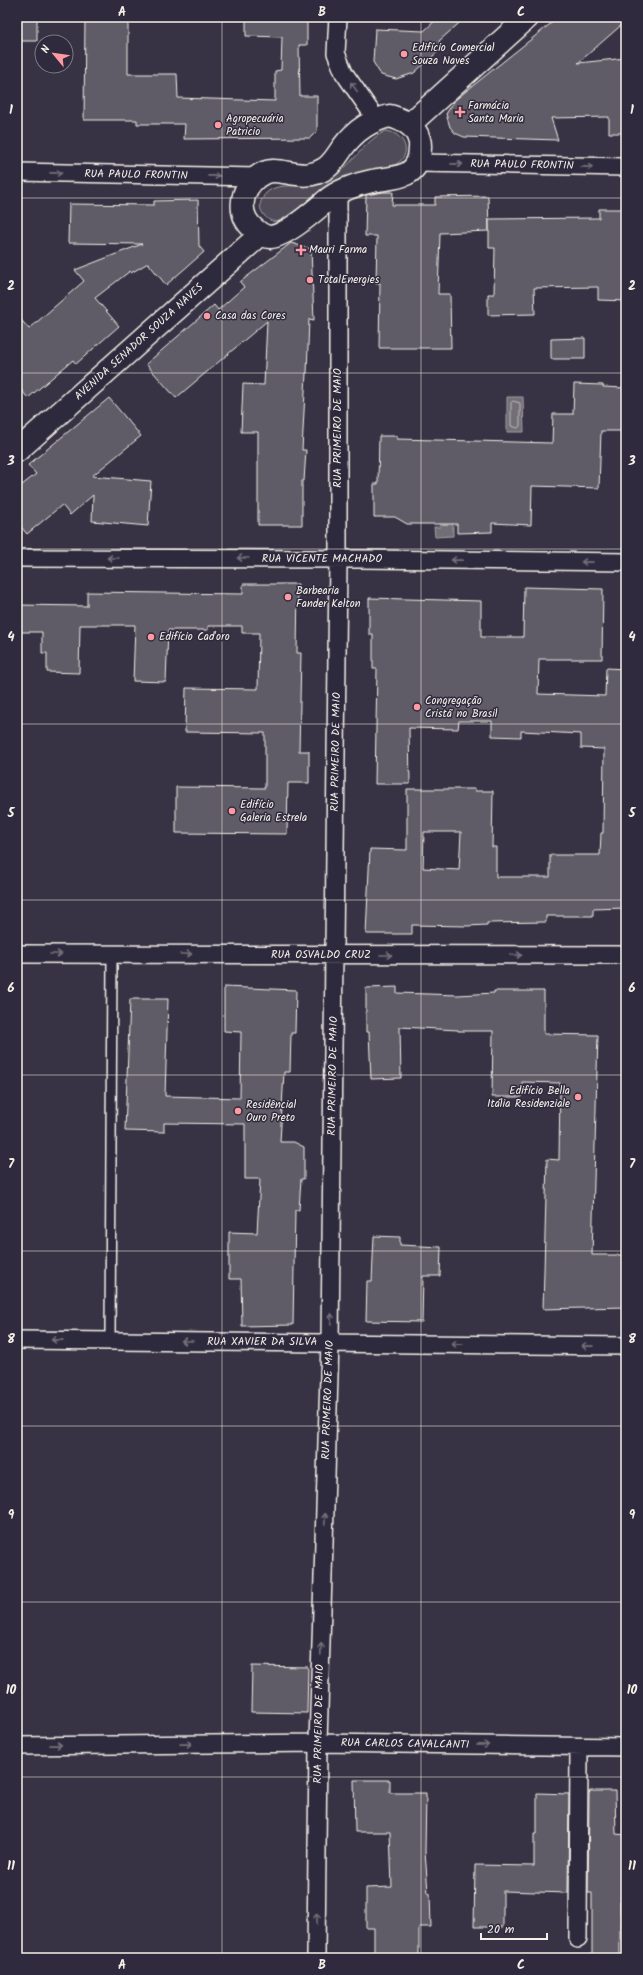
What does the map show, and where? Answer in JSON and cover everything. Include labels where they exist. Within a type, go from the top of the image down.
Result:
[{"type":"street","points":[[338,17],[336,54],[344,73],[376,119]]},
{"type":"street","points":[[410,124],[528,17]]},
{"type":"street","points":[[390,116],[410,124],[419,140],[420,152],[418,163],[411,172],[402,176],[373,181],[353,187],[328,199],[311,214],[285,231],[271,236],[261,234],[251,226],[244,217],[242,208],[248,188],[256,177],[272,170],[305,176],[317,172],[334,160],[343,146],[358,131],[376,119],[390,116]]},
{"type":"street","name":"RUA PAULO FRONTIN","points":[[418,163],[626,168]]},
{"type":"street","name":"RUA PAULO FRONTIN","points":[[17,172],[256,177]]},
{"type":"street","name":"RUA PRIMEIRO DE MAIO","points":[[316,1958],[318,1743],[330,1342],[335,955],[338,559],[338,194]]},
{"type":"street","name":"AVENIDA SENADOR SOUZA NAVES","points":[[17,451],[261,234]]},
{"type":"street","name":"RUA VICENTE MACHADO","points":[[17,558],[626,562]]},
{"type":"street","name":"RUA OSVALDO CRUZ","points":[[17,954],[626,955]]},
{"type":"street","name":"RUA XAVIER DA SILVA","points":[[17,1340],[626,1346]]},
{"type":"street","name":"RUA CARLOS CAVALCANTI","points":[[17,1746],[318,1743],[626,1747]]},
{"type":"street","points":[[578,1939],[579,1747]]},
{"type":"lane","points":[[110,1341],[112,954]]},
{"type":"shaded area","points":[[386,131],[397,135],[404,144],[405,154],[395,165],[350,179],[331,187],[313,197],[280,222],[269,220],[263,213],[260,203],[266,193],[272,189],[286,186],[315,185],[328,180],[345,168],[367,144],[379,134]]},
{"type":"water","points":[[507,397],[523,397],[524,432],[507,432]]},
{"type":"water","points":[[440,513],[453,513],[453,536],[435,537],[434,527],[440,527]]},
{"type":"building","points":[[17,17],[37,17],[37,34],[34,34],[34,41],[17,41]]},
{"type":"building","points":[[85,17],[128,17],[128,74],[177,74],[178,98],[275,101],[275,71],[281,70],[282,37],[246,36],[246,17],[307,17],[307,45],[299,45],[300,96],[317,96],[317,131],[310,138],[184,139],[185,124],[137,124],[137,120],[84,120]]},
{"type":"building","name":"Edifício Comercial Souza Naves","points":[[439,17],[466,17],[439,41],[443,47],[414,73],[396,79],[381,75],[373,62],[375,29],[424,31]]},
{"type":"building","points":[[559,17],[626,17],[626,21],[578,63],[626,58],[626,133],[609,133],[609,117],[551,118],[558,140],[464,137],[455,133],[450,127],[446,114],[455,100]]},
{"type":"building","points":[[393,192],[392,205],[435,205],[435,197],[488,196],[489,231],[440,233],[438,294],[450,294],[451,348],[379,348],[380,283],[376,283],[377,236],[365,236],[366,195]]},
{"type":"building","points":[[198,200],[199,246],[204,252],[166,285],[148,263],[131,273],[130,271],[95,298],[119,326],[76,364],[73,360],[28,398],[17,385],[17,315],[29,329],[84,281],[75,270],[142,244],[68,243],[69,204],[154,205],[154,201]]},
{"type":"building","points":[[599,209],[626,209],[626,301],[598,300],[598,287],[534,288],[535,314],[488,315],[488,294],[494,294],[495,248],[489,248],[489,219],[599,218]]},
{"type":"building","points":[[291,243],[311,249],[314,320],[309,319],[302,450],[306,450],[304,481],[302,481],[302,525],[258,525],[258,432],[241,432],[243,384],[264,385],[267,321],[176,398],[146,364],[214,305],[218,310],[244,287],[240,282]]},
{"type":"building","points":[[585,338],[585,359],[551,359],[551,339]]},
{"type":"building","points":[[574,384],[603,385],[603,387],[626,388],[626,431],[601,431],[599,488],[532,486],[531,525],[492,523],[492,532],[457,533],[457,524],[407,524],[395,517],[374,517],[374,484],[378,484],[379,436],[397,436],[397,439],[552,443],[553,414],[573,414]]},
{"type":"building","points":[[109,398],[141,436],[92,476],[151,481],[148,526],[92,521],[93,495],[70,515],[62,505],[27,534],[17,522],[17,489],[36,474],[28,465]]},
{"type":"building","points":[[243,584],[298,584],[297,653],[301,653],[299,751],[309,751],[309,783],[288,783],[287,834],[176,833],[176,787],[265,788],[265,733],[185,732],[186,688],[258,689],[259,633],[242,633],[242,626],[208,626],[208,630],[168,630],[166,682],[133,681],[135,625],[80,625],[79,673],[47,672],[47,653],[42,653],[42,632],[17,632],[17,605],[87,606],[87,592],[243,594]]},
{"type":"building","points":[[524,587],[603,589],[602,659],[539,659],[538,694],[605,696],[606,668],[626,669],[626,908],[593,909],[593,916],[546,916],[546,922],[487,923],[487,925],[467,926],[412,925],[412,934],[366,934],[370,849],[407,850],[407,789],[475,789],[475,791],[493,791],[492,847],[496,847],[496,877],[550,877],[550,855],[600,855],[601,833],[603,833],[604,749],[581,748],[581,734],[521,731],[521,737],[492,736],[492,721],[459,721],[458,729],[409,728],[410,784],[375,784],[377,669],[373,669],[373,634],[369,634],[369,598],[481,601],[481,637],[523,637]],"holes":[[[424,832],[461,832],[459,870],[423,868]]]},
{"type":"building","points":[[224,987],[296,990],[295,1033],[291,1033],[290,1072],[284,1072],[280,1142],[294,1142],[304,1147],[304,1179],[301,1179],[299,1210],[295,1210],[293,1325],[242,1326],[241,1279],[229,1279],[229,1232],[257,1233],[260,1179],[245,1179],[245,1124],[164,1123],[164,1132],[125,1131],[130,999],[168,999],[165,1096],[240,1098],[241,1032],[224,1031]]},
{"type":"building","points":[[397,987],[397,993],[458,995],[494,993],[494,991],[544,991],[544,1034],[598,1035],[592,1255],[626,1255],[626,1307],[543,1309],[547,1159],[559,1160],[560,1083],[522,1082],[522,1097],[492,1097],[493,1031],[458,1031],[400,1027],[401,1078],[371,1079],[369,1032],[366,1032],[366,988]]},
{"type":"building","points":[[374,1236],[400,1237],[400,1245],[441,1247],[440,1276],[423,1276],[422,1322],[366,1321],[367,1281],[372,1281]]},
{"type":"building","points":[[252,1666],[308,1667],[307,1713],[251,1712]]},
{"type":"building","points":[[354,1780],[390,1780],[390,1793],[426,1793],[425,1851],[428,1893],[430,1893],[431,1927],[419,1927],[419,1958],[374,1958],[374,1928],[366,1928],[366,1888],[392,1887],[390,1832],[355,1832]]},
{"type":"building","points":[[590,1791],[615,1791],[616,1834],[626,1835],[626,1901],[620,1901],[620,1958],[592,1958],[592,1893],[588,1893]]},
{"type":"building","points":[[537,1793],[569,1794],[568,1893],[503,1891],[503,1927],[474,1927],[475,1865],[534,1866],[534,1834],[537,1834]]},
{"type":"place","name":"Edifício Comercial Souza Naves","points":[[404,54]]},
{"type":"place","name":"Farmácia Santa Maria","points":[[460,112]]},
{"type":"place","name":"Agropecuária Patricio","points":[[218,125]]},
{"type":"place","name":"Mauri Farma","points":[[301,250]]},
{"type":"place","name":"TotalEnergies","points":[[310,280]]},
{"type":"place","name":"Casa das Cores","points":[[207,316]]},
{"type":"place","name":"Barbearia Fander Kelton","points":[[288,597]]},
{"type":"place","name":"Edifício Cad'oro","points":[[151,637]]},
{"type":"place","name":"Congregação Cristã no Brasil","points":[[417,707]]},
{"type":"place","name":"Edifício Galeria Estrela","points":[[232,811]]},
{"type":"place","name":"Edifício Bella Itália Residenziale","points":[[578,1097]]},
{"type":"place","name":"Residêncial Ouro Preto","points":[[238,1111]]}]
